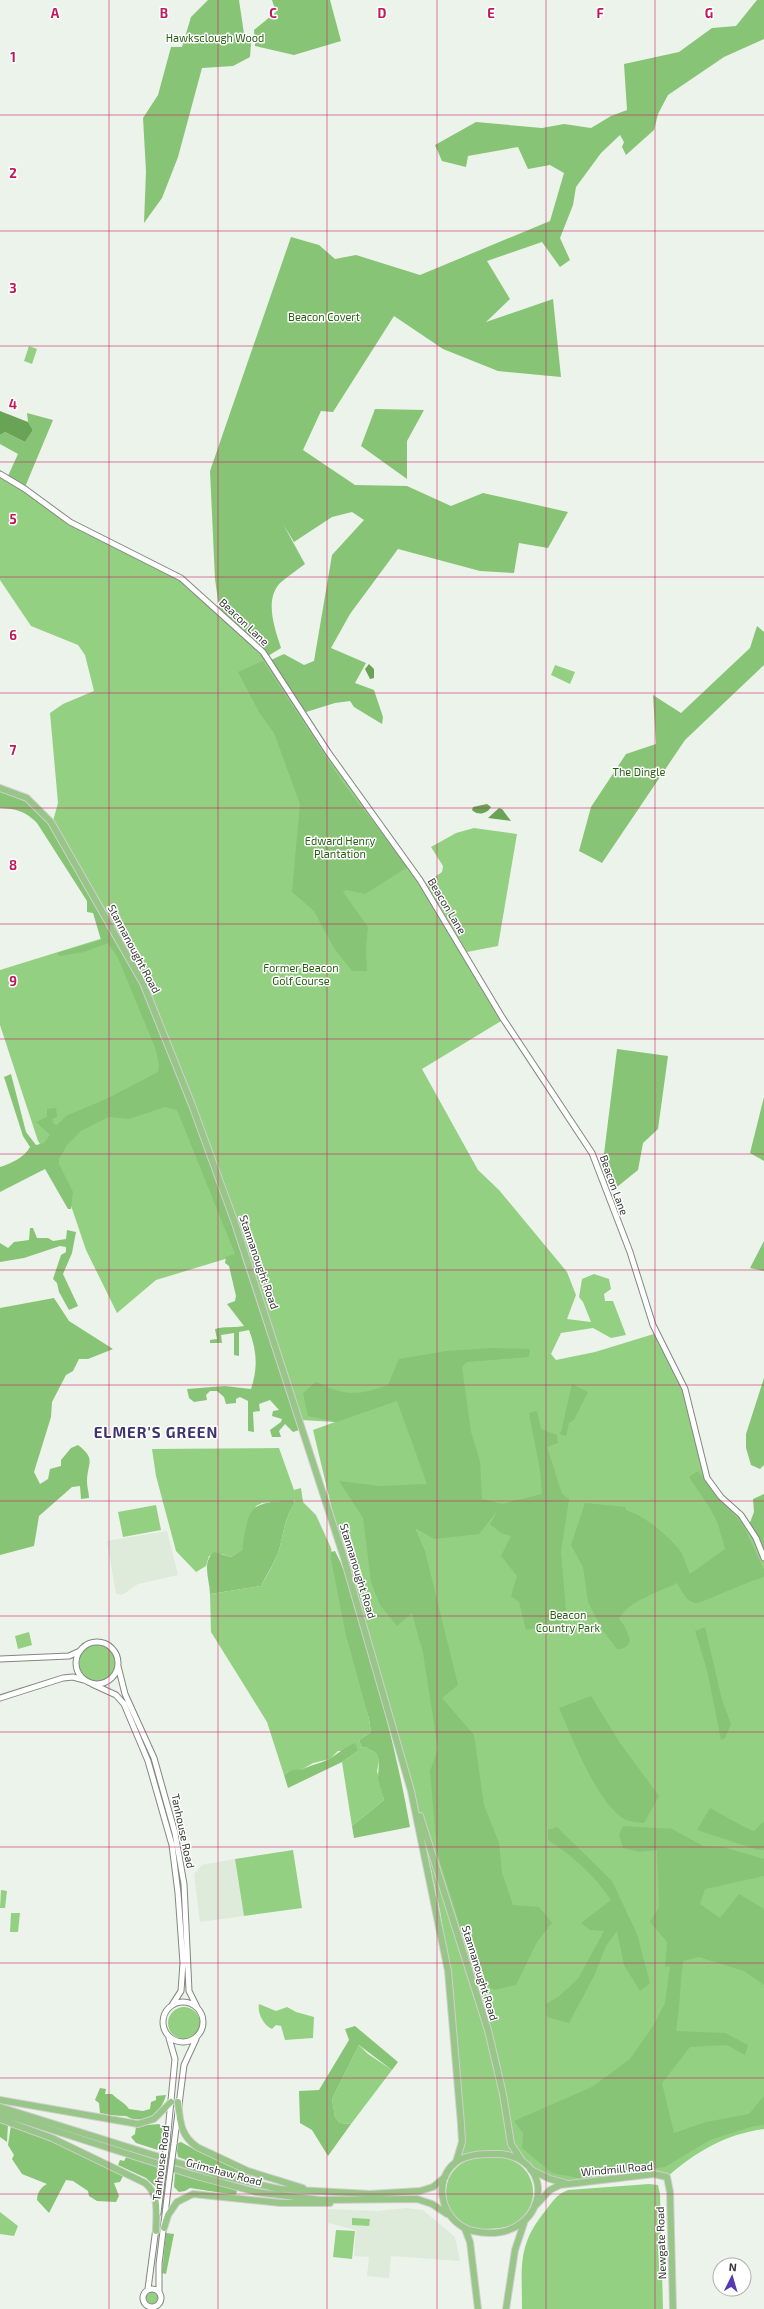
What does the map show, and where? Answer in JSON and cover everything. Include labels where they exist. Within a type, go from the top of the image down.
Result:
[{"type":"main road","name":"Stannanought Road","points":[[0,788],[27,798],[51,822],[143,983],[192,1105],[235,1223],[306,1435],[346,1562],[411,1791],[434,1857],[488,2030],[503,2094],[511,2144],[522,2162]]},
{"type":"main road","name":"Stannanought Road","points":[[411,1791],[448,1971],[462,2142],[456,2162]]},
{"type":"main road","points":[[0,2100],[138,2124],[154,2119],[171,2102]]},
{"type":"main road","points":[[178,2102],[182,2131],[190,2142],[197,2147],[265,2178],[326,2193]]},
{"type":"main road","name":"Grimshaw Road","points":[[0,2107],[214,2174],[278,2189],[326,2193],[370,2194],[420,2190],[433,2187],[445,2177]]},
{"type":"main road","name":"Grimshaw Road","points":[[0,2113],[233,2187],[299,2198],[362,2200],[417,2199],[432,2204],[447,2214]]},
{"type":"main road","points":[[0,2119],[52,2138],[145,2182],[152,2189],[156,2198],[156,2231]]},
{"type":"main road","points":[[506,2309],[515,2250],[524,2223],[535,2207],[538,2190],[535,2176],[530,2169],[514,2156],[501,2154],[476,2155],[456,2162],[445,2177],[442,2199],[447,2214],[465,2229],[475,2232],[498,2231],[513,2229],[524,2223]]},
{"type":"main road","name":"Windmill Road","points":[[530,2169],[555,2181],[570,2183]]},
{"type":"main road","name":"Windmill Road","points":[[535,2207],[553,2188],[570,2183],[654,2174],[667,2177]]},
{"type":"main road","name":"Newgate Road","points":[[667,2177],[670,2192],[673,2309]]},
{"type":"main road","points":[[164,2228],[168,2215],[177,2202],[193,2194],[289,2203],[320,2204],[362,2200]]},
{"type":"main road","points":[[465,2229],[470,2242],[478,2309]]},
{"type":"street","name":"Beacon Lane","points":[[0,474],[25,489],[70,522],[181,578],[263,652],[328,752],[417,876],[502,1017],[592,1153],[630,1252],[653,1325],[685,1389],[707,1478],[721,1497],[741,1515],[756,1538],[764,1558]]},
{"type":"street","points":[[0,1659],[68,1656],[93,1643],[104,1644],[115,1653],[118,1666],[116,1672],[108,1681],[91,1683],[83,1679],[77,1668],[77,1661],[82,1649]]},
{"type":"street","name":"Tanhouse Road","points":[[118,1666],[125,1694],[154,1758],[175,1833],[184,1884],[189,1991],[197,2007]]},
{"type":"street","name":"Tanhouse Road","points":[[0,1698],[63,1678],[77,1678],[116,1695],[124,1704],[148,1761],[172,1845],[178,1893],[183,1963],[181,1991],[172,2005]]},
{"type":"street","points":[[188,2002],[197,2007],[203,2017],[204,2023],[196,2038],[184,2043],[172,2040],[167,2036],[162,2025],[165,2013],[172,2005],[188,2002]]},
{"type":"street","name":"Tanhouse Road","points":[[148,2289],[167,2142],[175,2055],[167,2036]]},
{"type":"street","name":"Tanhouse Road","points":[[159,2292],[159,2264],[178,2102],[186,2058],[196,2038]]},
{"type":"street","points":[[143,2302],[149,2307],[156,2307],[161,2300],[159,2292],[154,2289],[148,2289],[143,2294],[143,2302],[145,2309]]},
{"type":"shaded area","points":[[0,411],[28,422],[33,430],[25,442],[5,432],[0,435]]},
{"type":"shaded area","points":[[369,664],[374,669],[374,678],[370,679],[365,669]]},
{"type":"shaded area","points":[[487,804],[491,807],[485,813],[480,814],[472,810],[473,807]]},
{"type":"shaded area","points":[[499,808],[502,809],[511,821],[488,818]]},
{"type":"shaded area","points":[[167,1531],[178,1575],[138,1584],[122,1595],[116,1594],[107,1541]]},
{"type":"shaded area","points":[[235,1859],[244,1916],[200,1922],[194,1874],[202,1865]]},
{"type":"shaded area","points":[[407,2208],[423,2210],[455,2237],[460,2261],[391,2256],[389,2278],[367,2276],[369,2257],[354,2256],[356,2230],[328,2223],[328,2209],[377,2211]]},
{"type":"green space","name":"Hawksclough Wood","points":[[208,0],[239,0],[244,34],[251,43],[250,57],[233,66],[202,68],[178,157],[162,198],[144,223],[146,171],[143,118],[158,95],[171,47],[182,47],[191,17]]},
{"type":"green space","name":"Hawksclough Wood","points":[[272,0],[330,0],[341,41],[294,55],[255,46],[254,30],[276,12]]},
{"type":"green space","name":"Beacon Covert","points":[[757,0],[764,0],[764,39],[724,57],[668,95],[658,114],[654,130],[626,155],[622,147],[624,142],[620,135],[601,153],[576,187],[573,205],[560,238],[570,260],[560,267],[542,242],[487,261],[510,299],[486,322],[553,299],[561,377],[498,371],[443,349],[394,316],[333,412],[321,411],[303,450],[355,485],[407,486],[451,506],[483,493],[568,512],[548,548],[519,543],[514,573],[480,571],[398,549],[350,614],[331,648],[366,663],[355,683],[374,690],[383,717],[382,724],[354,707],[350,701],[335,703],[306,712],[269,661],[284,654],[304,665],[314,661],[332,555],[364,520],[352,512],[332,517],[294,542],[283,524],[305,564],[289,575],[275,590],[272,615],[281,648],[268,656],[220,614],[215,579],[210,471],[291,237],[319,245],[335,259],[356,255],[420,275],[550,221],[564,173],[550,165],[528,169],[518,147],[468,156],[466,167],[442,161],[435,145],[476,122],[542,128],[564,124],[591,128],[611,116],[627,110],[624,64],[679,52],[712,28],[736,26]]},
{"type":"green space","points":[[29,346],[37,349],[32,364],[24,361]]},
{"type":"green space","points":[[375,409],[424,410],[407,441],[407,479],[361,446]]},
{"type":"green space","points":[[27,413],[53,420],[25,487],[8,476],[18,454],[0,444],[0,435],[5,432],[25,442],[33,430],[28,422]]},
{"type":"green space","points":[[0,474],[70,522],[181,578],[263,652],[460,942],[506,1018],[422,1069],[478,1170],[499,1190],[567,1272],[576,1295],[567,1319],[591,1322],[583,1302],[579,1297],[582,1279],[594,1274],[609,1279],[611,1289],[604,1294],[605,1301],[613,1301],[626,1335],[611,1338],[593,1328],[561,1333],[551,1354],[556,1360],[595,1352],[657,1333],[685,1389],[707,1478],[746,1523],[764,1558],[764,2129],[750,2131],[724,2140],[700,2152],[667,2177],[660,2175],[570,2183],[530,2169],[515,2152],[488,2030],[434,1857],[411,1791],[343,1555],[313,1430],[335,1422],[301,1420],[245,1253],[156,1280],[117,1313],[86,1250],[62,1179],[38,1141],[0,1025],[0,970],[100,939],[114,937],[140,978],[115,926],[53,821],[58,803],[50,713],[63,704],[94,691],[85,655],[78,645],[31,626],[0,580]]},
{"type":"green space","name":"The Dingle","points":[[757,626],[764,632],[764,665],[685,740],[602,863],[579,851],[591,807],[626,754],[656,744],[653,695],[681,713],[750,648]]},
{"type":"green space","name":"Edward Henry Plantation","points":[[263,661],[343,783],[408,867],[365,894],[346,890],[343,892],[368,927],[366,949],[367,971],[352,971],[334,948],[314,911],[292,892],[300,804],[274,733],[259,712],[238,672]]},
{"type":"green space","points":[[555,665],[575,672],[570,684],[551,675]]},
{"type":"green space","points":[[0,790],[25,798],[45,816],[140,982],[213,1169],[299,1430],[293,1432],[285,1424],[279,1431],[281,1437],[272,1437],[270,1430],[281,1422],[282,1419],[272,1416],[273,1411],[279,1410],[270,1400],[259,1404],[260,1411],[253,1412],[254,1432],[248,1431],[248,1401],[240,1397],[236,1399],[236,1403],[226,1404],[224,1397],[217,1391],[210,1391],[206,1395],[207,1400],[194,1402],[189,1398],[187,1389],[225,1386],[251,1389],[255,1374],[256,1360],[254,1345],[249,1330],[239,1332],[239,1356],[234,1355],[234,1333],[221,1335],[222,1343],[210,1343],[210,1340],[217,1339],[215,1329],[244,1326],[227,1304],[235,1301],[236,1296],[229,1266],[225,1263],[226,1257],[235,1254],[177,1110],[165,1107],[129,1119],[108,1117],[81,1131],[67,1145],[59,1159],[59,1164],[73,1192],[71,1209],[68,1209],[45,1169],[0,1192],[0,1167],[21,1157],[30,1147],[23,1136],[4,1077],[11,1074],[26,1132],[36,1145],[44,1143],[50,1135],[36,1122],[47,1117],[47,1109],[56,1108],[57,1117],[52,1119],[54,1124],[57,1125],[66,1116],[108,1098],[158,1072],[159,1065],[156,1050],[118,958],[108,943],[84,952],[60,956],[57,953],[101,940],[93,913],[87,912],[87,901],[37,823],[20,811],[0,808]]},
{"type":"green space","points":[[474,828],[517,834],[498,946],[467,952],[426,883],[442,872],[443,866],[431,847],[456,833]]},
{"type":"green space","points":[[617,1049],[668,1056],[658,1129],[643,1143],[638,1170],[612,1191],[603,1162]]},
{"type":"green space","points":[[764,1097],[764,1161],[750,1153]]},
{"type":"green space","points":[[30,1228],[33,1228],[37,1238],[48,1238],[53,1241],[66,1239],[67,1230],[76,1232],[72,1253],[63,1274],[78,1306],[69,1310],[59,1292],[57,1283],[53,1279],[61,1255],[66,1252],[66,1247],[60,1246],[24,1258],[0,1262],[0,1243],[8,1248],[14,1242],[29,1240]]},
{"type":"green space","points":[[764,1241],[764,1271],[750,1268]]},
{"type":"green space","points":[[54,1298],[69,1321],[113,1349],[88,1359],[79,1359],[73,1371],[66,1375],[52,1402],[51,1417],[34,1472],[40,1484],[48,1479],[50,1469],[61,1466],[61,1460],[71,1448],[78,1445],[87,1454],[90,1462],[87,1475],[89,1498],[81,1499],[80,1486],[72,1487],[39,1516],[34,1546],[0,1555],[0,1308]]},
{"type":"green space","points":[[493,1348],[530,1349],[529,1357],[467,1362],[462,1367],[471,1432],[480,1461],[482,1499],[502,1504],[542,1494],[540,1470],[529,1413],[537,1411],[541,1429],[557,1435],[558,1443],[547,1447],[562,1494],[569,1499],[561,1552],[567,1622],[526,1630],[519,1602],[511,1596],[517,1576],[501,1556],[511,1536],[501,1533],[490,1524],[498,1510],[479,1534],[434,1539],[415,1528],[425,1551],[458,1685],[442,1698],[474,1735],[484,1805],[499,1843],[502,1873],[513,1905],[539,1907],[552,1923],[537,1942],[516,1985],[494,1990],[476,1977],[437,1852],[430,1771],[438,1749],[423,1653],[412,1613],[397,1626],[380,1605],[371,1582],[363,1518],[339,1481],[379,1486],[427,1484],[397,1401],[336,1422],[308,1416],[303,1393],[316,1382],[326,1387],[352,1393],[360,1393],[377,1389],[388,1385],[399,1359],[447,1351]]},
{"type":"green space","points":[[764,1378],[764,1465],[760,1469],[751,1465],[746,1448],[746,1434]]},
{"type":"green space","points":[[572,1384],[588,1392],[574,1420],[569,1423],[566,1436],[561,1435],[559,1431],[561,1432]]},
{"type":"green space","points":[[279,1448],[294,1490],[301,1488],[303,1502],[316,1515],[331,1548],[339,1597],[371,1732],[359,1740],[362,1748],[365,1747],[376,1753],[379,1761],[377,1771],[384,1800],[352,1826],[342,1762],[358,1751],[338,1751],[330,1759],[313,1763],[301,1770],[288,1772],[284,1775],[267,1722],[211,1632],[210,1594],[261,1586],[279,1550],[286,1520],[295,1503],[294,1500],[262,1503],[256,1506],[242,1550],[231,1557],[222,1554],[209,1556],[206,1566],[196,1572],[176,1551],[156,1476],[152,1449]]},
{"type":"green space","points":[[698,1471],[743,1525],[764,1570],[764,1577],[698,1603],[694,1603],[688,1599],[677,1583],[645,1598],[629,1607],[619,1619],[625,1627],[630,1640],[625,1647],[622,1649],[617,1649],[603,1631],[588,1602],[583,1567],[571,1545],[585,1503],[625,1507],[626,1510],[648,1521],[667,1537],[680,1551],[690,1574],[725,1549],[718,1524],[710,1508],[689,1477]]},
{"type":"green space","points":[[764,1494],[764,1551],[749,1525],[754,1512],[753,1499]]},
{"type":"green space","points":[[293,1500],[295,1503],[286,1520],[279,1550],[261,1586],[210,1594],[207,1566],[210,1556],[214,1552],[231,1557],[242,1550],[249,1516],[253,1510],[267,1503]]},
{"type":"green space","points":[[156,1505],[161,1530],[123,1537],[118,1512]]},
{"type":"green space","points":[[335,1551],[349,1584],[356,1606],[396,1756],[410,1827],[354,1838],[352,1826],[384,1800],[378,1779],[379,1761],[376,1753],[365,1747],[362,1748],[359,1740],[371,1732],[369,1719],[346,1635],[331,1559],[331,1552]]},
{"type":"green space","points":[[705,1627],[722,1700],[731,1724],[725,1738],[721,1740],[707,1670],[695,1631]]},
{"type":"green space","points":[[29,1632],[32,1645],[18,1649],[15,1636]]},
{"type":"green space","points":[[97,1645],[107,1648],[112,1653],[115,1663],[112,1673],[107,1678],[97,1681],[87,1678],[82,1673],[79,1663],[82,1653],[87,1648]]},
{"type":"green space","points":[[591,1696],[620,1743],[659,1796],[644,1823],[626,1820],[606,1801],[587,1770],[559,1708]]},
{"type":"green space","points":[[355,1743],[358,1751],[342,1762],[288,1788],[284,1775],[288,1772],[301,1770],[328,1760]]},
{"type":"green space","points":[[710,1808],[754,1831],[764,1821],[764,1850],[758,1850],[697,1830]]},
{"type":"green space","points":[[623,1826],[672,1829],[703,1846],[723,1847],[764,1859],[764,1876],[705,1889],[700,1904],[720,1918],[739,1894],[764,1909],[764,1985],[744,1971],[699,1957],[683,1961],[676,2031],[725,2033],[748,2045],[745,2055],[727,2045],[690,2047],[662,2083],[674,2133],[706,2122],[749,2114],[764,2096],[764,2125],[754,2126],[710,2140],[665,2167],[578,2178],[552,2173],[522,2148],[523,2133],[514,2121],[592,2087],[630,2059],[653,2026],[665,2003],[670,1966],[665,1967],[667,1942],[650,1922],[659,1907],[657,1850],[639,1852],[623,1848],[619,1835]]},
{"type":"green space","points":[[557,1827],[612,1881],[637,1934],[650,1983],[640,1991],[624,1965],[617,1931],[606,1946],[594,1976],[569,2023],[547,2017],[546,2004],[558,1997],[578,1979],[604,1931],[590,1930],[581,1923],[611,1900],[598,1882],[566,1853],[548,1840],[548,1830]]},
{"type":"green space","points":[[424,1836],[487,2035],[512,2153],[493,2151],[461,2156],[465,2139],[453,1988],[440,1911]]},
{"type":"green space","points":[[293,1850],[302,1908],[244,1916],[235,1859]]},
{"type":"green space","points":[[1,1890],[7,1891],[5,1908],[0,1908]]},
{"type":"green space","points":[[11,1913],[20,1913],[18,1932],[10,1932]]},
{"type":"green space","points":[[259,2004],[276,2011],[287,2007],[296,2012],[314,2017],[313,2038],[285,2040],[281,2026],[276,2025],[272,2029],[266,2025],[260,2015]]},
{"type":"green space","points":[[184,2007],[190,2008],[197,2014],[200,2023],[199,2029],[193,2036],[184,2039],[178,2038],[171,2032],[168,2023],[169,2017],[175,2010]]},
{"type":"green space","points":[[355,2026],[398,2062],[392,2070],[359,2045],[332,2099],[335,2117],[340,2123],[351,2124],[328,2156],[312,2130],[300,2123],[299,2091],[319,2090],[349,2040],[345,2029]]},
{"type":"green space","points":[[359,2045],[368,2054],[392,2070],[351,2124],[340,2123],[335,2117],[332,2099]]},
{"type":"green space","points":[[100,2088],[106,2089],[105,2094],[112,2094],[129,2109],[143,2111],[150,2109],[151,2102],[156,2100],[156,2096],[166,2095],[162,2106],[150,2117],[145,2119],[133,2119],[126,2116],[100,2113],[99,2103],[95,2100]]},
{"type":"green space","points":[[0,2121],[8,2124],[7,2142],[0,2137]]},
{"type":"green space","points":[[159,2124],[165,2129],[161,2151],[136,2143],[131,2137],[135,2134],[136,2126]]},
{"type":"green space","points":[[11,2125],[36,2134],[123,2176],[120,2182],[114,2183],[119,2196],[116,2202],[97,2201],[89,2196],[88,2191],[73,2181],[66,2180],[49,2213],[37,2200],[40,2190],[47,2184],[22,2174],[12,2159],[14,2155],[8,2145]]},
{"type":"green space","points":[[181,2142],[253,2175],[251,2179],[208,2168],[178,2157],[178,2143]]},
{"type":"green space","points":[[127,2156],[159,2166],[157,2188],[146,2178],[118,2165],[120,2160],[124,2161]]},
{"type":"green space","points":[[497,2157],[510,2159],[520,2165],[527,2173],[532,2183],[533,2194],[531,2204],[525,2214],[511,2225],[498,2228],[479,2229],[467,2226],[458,2220],[451,2211],[447,2201],[446,2190],[448,2179],[454,2170],[468,2160]]},
{"type":"green space","points":[[175,2172],[236,2189],[237,2192],[235,2195],[190,2188],[179,2192],[174,2187]]},
{"type":"green space","points":[[649,2184],[658,2185],[660,2194],[663,2309],[522,2309],[522,2268],[526,2245],[530,2234],[537,2223],[556,2198],[568,2190]]},
{"type":"green space","points":[[0,2212],[18,2226],[14,2236],[0,2234]]},
{"type":"green space","points":[[352,2218],[370,2219],[369,2226],[352,2225]]},
{"type":"green space","points":[[336,2230],[355,2231],[352,2259],[333,2257]]},
{"type":"green space","points":[[166,2233],[174,2234],[166,2274],[162,2273]]},
{"type":"green space","points":[[152,2292],[156,2294],[158,2298],[156,2302],[152,2304],[148,2302],[146,2298],[148,2294]]},
{"type":"district","name":"ELMER'S GREEN","points":[[156,1433]]},
{"type":"park label","name":"Former Beacon Golf Course","points":[[301,974]]},
{"type":"park label","name":"Beacon Country Park","points":[[568,1621]]}]
